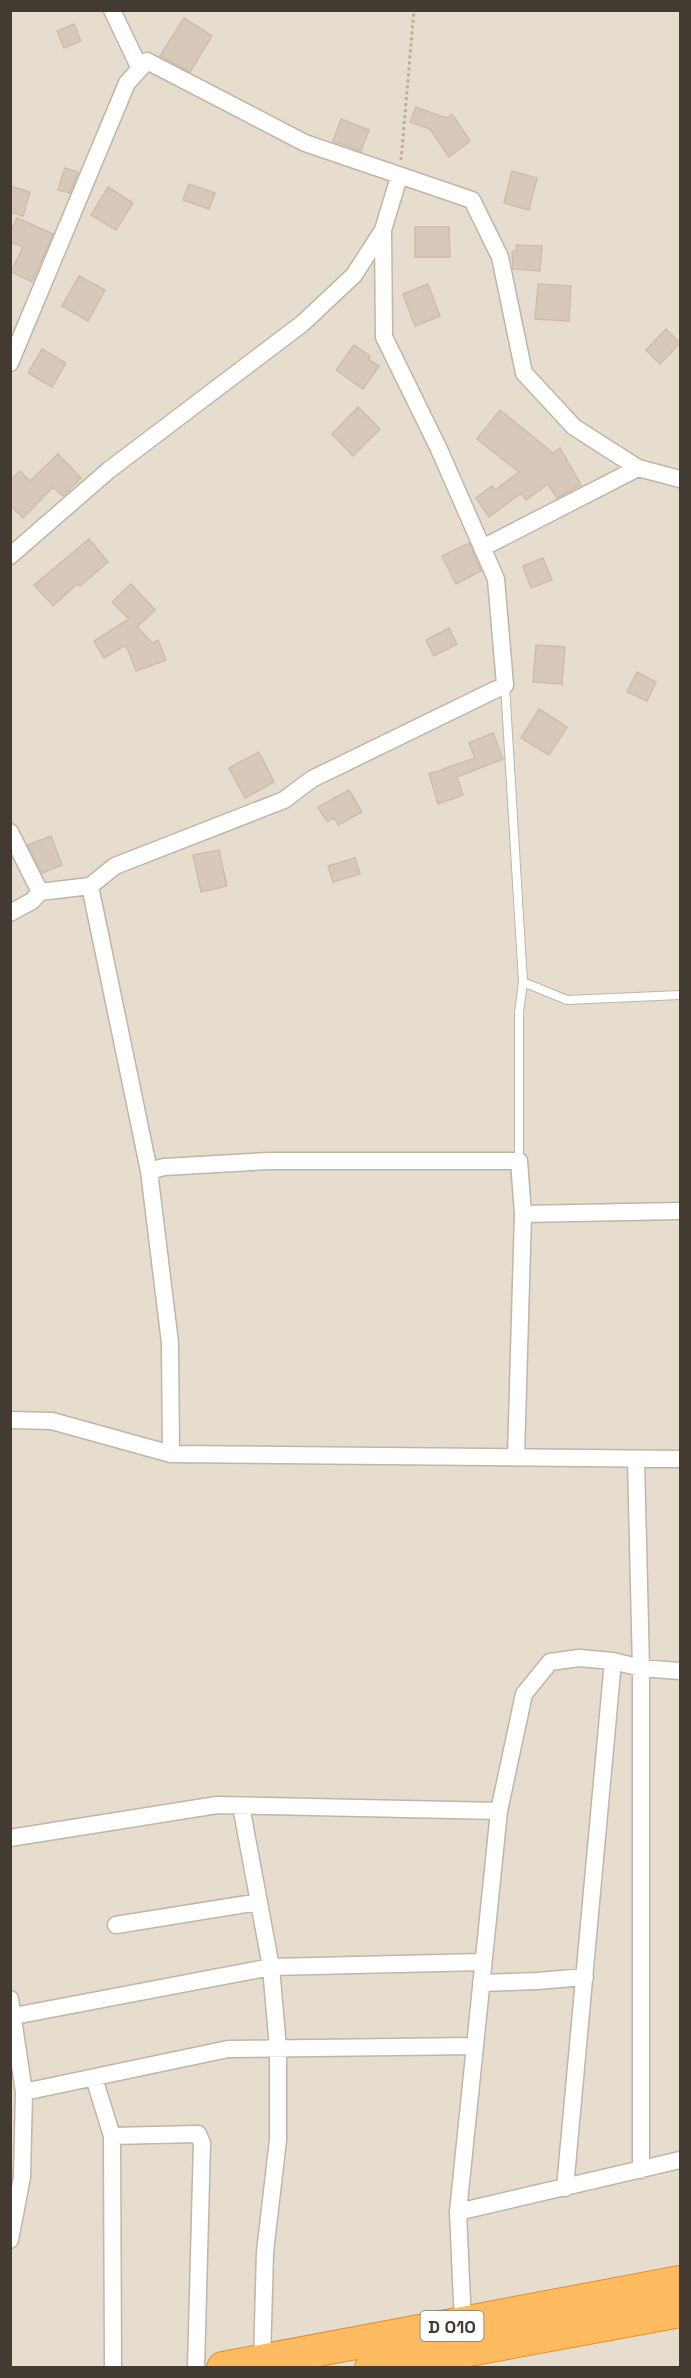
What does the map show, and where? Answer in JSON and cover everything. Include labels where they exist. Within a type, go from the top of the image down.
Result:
[{"type":"highway","name":"D 010","points":[[223,2367],[681,2282]]},
{"type":"highway","name":"D 010","points":[[371,2367],[681,2311]]},
{"type":"street","points":[[112,10],[140,69]]},
{"type":"street","points":[[10,363],[127,83],[147,62],[305,143],[399,177],[472,200],[500,257],[524,373],[574,427],[638,468],[681,479]]},
{"type":"street","points":[[10,556],[109,470],[303,323],[354,275],[383,230],[399,177]]},
{"type":"street","points":[[10,913],[32,901],[40,892],[90,886],[115,867],[284,800],[312,779],[505,685],[496,579],[438,447],[384,337],[383,230]]},
{"type":"street","points":[[482,548],[638,468]]},
{"type":"street","points":[[10,831],[40,892]]},
{"type":"street","points":[[90,886],[148,1171],[170,1343],[171,1454]]},
{"type":"street","points":[[148,1171],[164,1167],[269,1161],[519,1161],[523,1214],[516,1456]]},
{"type":"street","points":[[523,1214],[681,1211]]},
{"type":"street","points":[[10,1420],[52,1421],[171,1454],[681,1459]]},
{"type":"street","points":[[636,1460],[640,1668],[641,2169]]},
{"type":"street","points":[[463,2324],[458,2212],[499,1811],[524,1694],[550,1662],[579,1658],[613,1661],[640,1668],[681,1671]]},
{"type":"street","points":[[565,2188],[613,1661]]},
{"type":"street","points":[[10,1838],[217,1805],[499,1811]]},
{"type":"street","points":[[241,1806],[272,1967],[278,2048],[278,2140],[265,2252],[262,2361]]},
{"type":"street","points":[[117,1925],[259,1902]]},
{"type":"street","points":[[14,2016],[272,1967],[483,1962]]},
{"type":"street","points":[[481,1983],[537,1982],[585,1977]]},
{"type":"street","points":[[10,1999],[24,2092],[22,2177],[10,2240]]},
{"type":"street","points":[[24,2092],[228,2049],[475,2046]]},
{"type":"street","points":[[94,2078],[112,2136],[113,2367]]},
{"type":"street","points":[[112,2136],[198,2134],[202,2143],[196,2367]]},
{"type":"street","points":[[458,2212],[681,2160]]},
{"type":"lane","points":[[505,685],[523,982],[519,1013],[519,1161]]},
{"type":"lane","points":[[523,982],[567,1000],[681,995]]},
{"type":"path","points":[[399,177],[414,10]]},
{"type":"shaded area","points":[[11,11],[680,11],[680,2367],[11,2367]]},
{"type":"building","points":[[184,18],[212,36],[190,72],[160,56]]},
{"type":"building","points":[[74,24],[81,41],[64,48],[57,31]]},
{"type":"building","points":[[416,107],[446,118],[452,114],[470,141],[449,157],[430,129],[410,122]]},
{"type":"building","points":[[341,119],[369,130],[361,151],[333,141]]},
{"type":"building","points":[[65,168],[78,172],[70,193],[58,190]]},
{"type":"building","points":[[512,171],[537,178],[529,210],[504,203]]},
{"type":"building","points":[[189,184],[215,193],[209,209],[183,200]]},
{"type":"building","points":[[10,186],[30,192],[23,216],[10,212]]},
{"type":"building","points":[[108,187],[133,203],[116,230],[91,215]]},
{"type":"building","points":[[17,218],[53,234],[32,282],[11,272],[23,247],[10,242],[10,233]]},
{"type":"building","points":[[415,227],[449,227],[450,257],[415,257]]},
{"type":"building","points":[[516,245],[542,246],[540,271],[513,269],[512,252],[517,250]]},
{"type":"building","points":[[79,276],[105,290],[88,321],[62,306]]},
{"type":"building","points":[[428,284],[440,316],[415,326],[403,294]]},
{"type":"building","points":[[538,284],[571,286],[569,321],[535,319]]},
{"type":"building","points":[[666,329],[680,343],[660,364],[646,350]]},
{"type":"building","points":[[354,345],[370,356],[368,359],[379,366],[363,389],[336,370]]},
{"type":"building","points":[[42,349],[66,363],[52,387],[28,373]]},
{"type":"building","points":[[358,407],[380,429],[353,456],[332,434]]},
{"type":"building","points":[[500,410],[553,453],[560,448],[581,485],[557,498],[548,484],[526,500],[521,493],[489,517],[476,498],[492,486],[495,490],[519,472],[477,439]]},
{"type":"building","points":[[58,454],[81,478],[63,496],[53,487],[23,518],[10,505],[10,480],[20,471],[30,481]]},
{"type":"building","points":[[89,539],[108,562],[80,586],[77,584],[53,606],[34,585]]},
{"type":"building","points":[[469,543],[481,571],[456,584],[442,556]]},
{"type":"building","points":[[543,558],[552,580],[531,588],[523,566]]},
{"type":"building","points":[[131,584],[155,610],[137,627],[152,643],[158,640],[166,660],[136,671],[126,645],[104,658],[94,641],[129,619],[112,602]]},
{"type":"building","points":[[449,628],[457,644],[434,656],[426,640]]},
{"type":"building","points":[[536,645],[565,647],[562,684],[533,682]]},
{"type":"building","points":[[637,672],[656,682],[647,701],[627,692]]},
{"type":"building","points":[[539,709],[567,727],[549,755],[521,738]]},
{"type":"building","points":[[493,733],[503,759],[457,777],[463,795],[438,804],[429,774],[475,758],[469,743]]},
{"type":"building","points":[[259,752],[274,782],[245,798],[229,768]]},
{"type":"building","points":[[349,790],[362,812],[338,825],[334,818],[327,822],[318,807]]},
{"type":"building","points":[[51,836],[62,865],[42,873],[28,845]]},
{"type":"building","points":[[219,850],[227,886],[201,892],[193,855]]},
{"type":"building","points":[[355,858],[360,874],[333,882],[328,866]]}]
